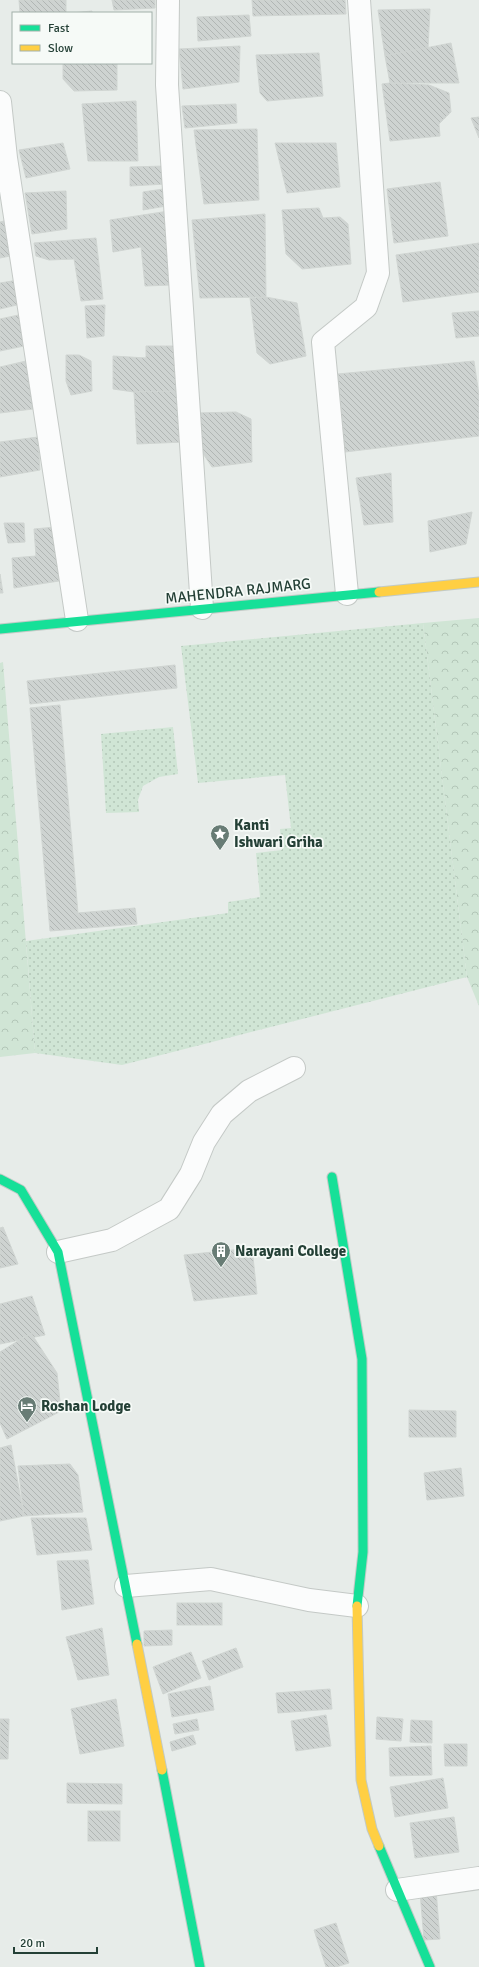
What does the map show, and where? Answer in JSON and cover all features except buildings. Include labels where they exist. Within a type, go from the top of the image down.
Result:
[{"type":"main road","name":"MAHENDRA RAJMARG","points":[[0,629],[77,620],[479,582]]},
{"type":"main road","points":[[332,1177],[362,1359],[363,1552],[356,1606],[361,1780],[372,1829],[430,1967]]},
{"type":"main road","points":[[0,1179],[21,1190],[58,1252],[126,1586],[200,1967]]},
{"type":"street","points":[[168,0],[167,85],[202,608]]},
{"type":"street","points":[[347,594],[323,342],[366,307],[378,273],[359,0]]},
{"type":"street","points":[[0,102],[6,158],[77,620]]},
{"type":"street","points":[[58,1252],[112,1240],[169,1209],[191,1174],[204,1142],[222,1114],[249,1091],[294,1068]]},
{"type":"street","points":[[126,1586],[210,1579],[309,1600],[356,1606]]},
{"type":"street","points":[[397,1890],[479,1878]]},
{"type":"green space","points":[[479,618],[479,1006],[467,977],[423,623]]},
{"type":"green space","points":[[423,623],[467,977],[122,1065],[35,1053],[26,941],[228,913],[228,902],[260,897],[256,853],[282,850],[280,829],[291,828],[285,775],[198,783],[181,646]]},
{"type":"green space","points":[[3,662],[35,1053],[0,1057],[0,663]]},
{"type":"green space","points":[[173,727],[178,774],[159,777],[143,786],[138,800],[139,812],[106,813],[101,734]]},
{"type":"traffic: fast","points":[[0,629],[379,592]]},
{"type":"traffic: fast","points":[[332,1177],[362,1359],[363,1552],[357,1606]]},
{"type":"traffic: fast","points":[[0,1179],[21,1190],[58,1252],[137,1644]]},
{"type":"traffic: fast","points":[[162,1770],[200,1967]]},
{"type":"traffic: fast","points":[[379,1846],[430,1967]]},
{"type":"traffic: slow","points":[[379,592],[479,582]]},
{"type":"traffic: slow","points":[[357,1606],[361,1780],[372,1829],[379,1846]]},
{"type":"traffic: slow","points":[[137,1644],[162,1770]]},
{"type":"place","name":"Kanti Ishwari Griha","points":[[220,851]]},
{"type":"place","name":"Narayani College","points":[[221,1268]]},
{"type":"place","name":"Roshan Lodge","points":[[27,1423]]}]
